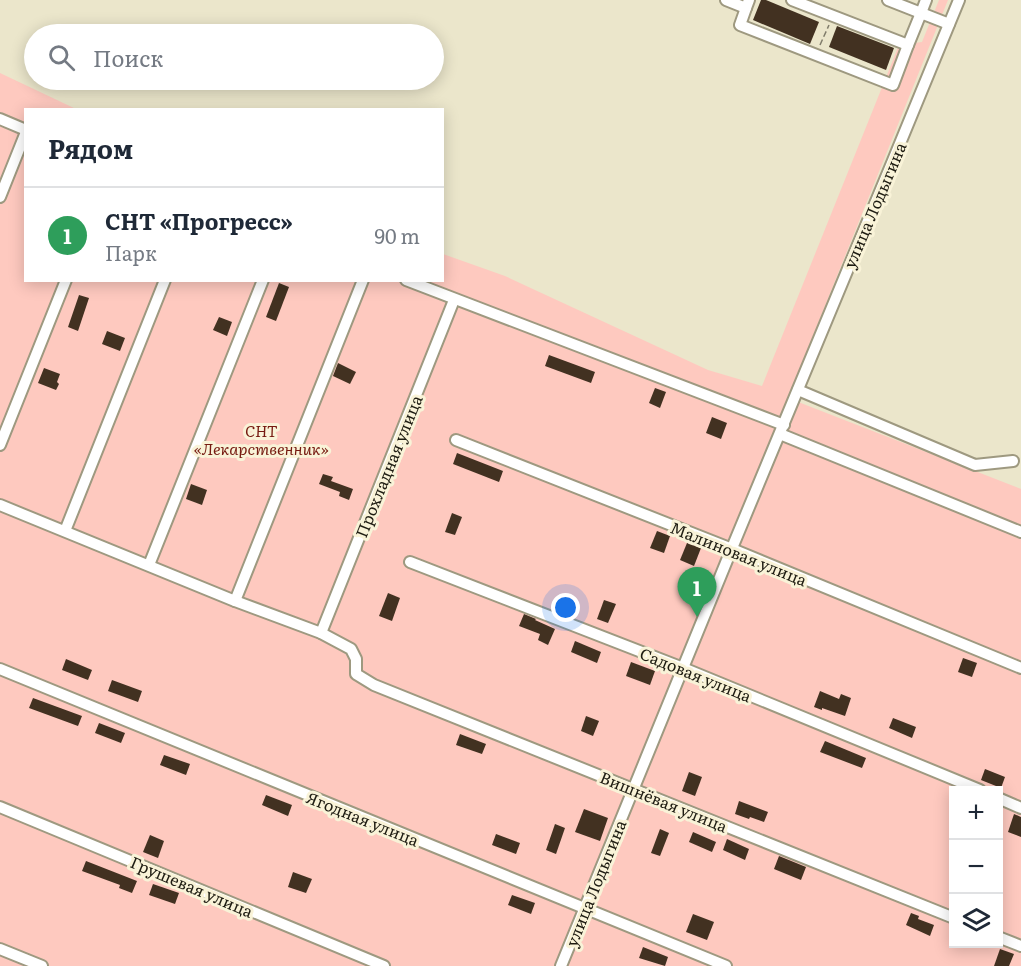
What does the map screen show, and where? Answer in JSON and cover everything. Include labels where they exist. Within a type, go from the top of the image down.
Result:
[{"type":"street","points":[[726,0],[748,4],[740,25],[892,85],[926,0]]},
{"type":"street","points":[[792,0],[908,45]]},
{"type":"street","points":[[888,0],[949,24]]},
{"type":"street","name":"улица Лодыгина","points":[[561,966],[959,0]]},
{"type":"street","points":[[0,119],[24,130]]},
{"type":"street","points":[[0,197],[24,136]]},
{"type":"street","points":[[0,445],[65,282]]},
{"type":"street","points":[[65,531],[164,282]]},
{"type":"street","points":[[148,565],[262,282]]},
{"type":"street","points":[[235,601],[362,282]]},
{"type":"street","points":[[410,282],[782,430],[1021,532]]},
{"type":"street","name":"Прохладная улица","points":[[321,633],[454,300]]},
{"type":"street","points":[[798,390],[975,465],[1013,461]]},
{"type":"street","name":"Малиновая улица","points":[[456,441],[732,549],[1021,668]]},
{"type":"street","points":[[0,506],[235,601],[321,633]]},
{"type":"street","name":"Садовая улица","points":[[410,562],[683,668],[970,786]]},
{"type":"street","name":"Вишнёвая улица","points":[[321,633],[351,649],[356,658],[356,674],[374,685],[949,916]]},
{"type":"street","name":"Ягодная улица","points":[[0,669],[726,966]]},
{"type":"street","points":[[1003,800],[1021,807]]},
{"type":"street","name":"Грушевая улица","points":[[0,807],[384,966]]},
{"type":"street","points":[[1003,939],[1021,946]]},
{"type":"street","points":[[0,949],[42,966]]},
{"type":"path","points":[[816,55],[832,16]]},
{"type":"green space","name":"СНТ «Лекарственник»","points":[[939,0],[948,0],[788,398],[1021,489],[1021,966],[0,966],[0,73],[24,84],[24,90],[36,90],[74,108],[24,108],[24,282],[444,282],[444,254],[505,276],[708,370],[762,386],[899,45],[922,42]]},
{"type":"building","points":[[761,0],[819,22],[810,44],[753,20]]},
{"type":"building","points":[[837,26],[894,48],[886,70],[829,47]]},
{"type":"building","points":[[279,283],[289,287],[276,321],[266,317]]},
{"type":"building","points":[[79,295],[89,298],[78,331],[68,327]]},
{"type":"building","points":[[219,317],[232,322],[227,336],[213,330]]},
{"type":"building","points":[[107,331],[125,338],[120,351],[102,344]]},
{"type":"building","points":[[549,355],[595,372],[591,383],[545,366]]},
{"type":"building","points":[[338,363],[356,372],[350,384],[333,376]]},
{"type":"building","points":[[44,368],[60,374],[56,390],[38,383]]},
{"type":"building","points":[[655,388],[666,392],[660,408],[649,403]]},
{"type":"building","points":[[712,417],[727,423],[721,439],[706,433]]},
{"type":"building","points":[[457,453],[503,471],[499,482],[453,464]]},
{"type":"building","points":[[323,474],[333,477],[331,481],[353,489],[349,500],[339,496],[340,492],[319,484]]},
{"type":"building","points":[[191,484],[207,490],[202,505],[186,499]]},
{"type":"building","points":[[452,513],[462,517],[455,535],[445,532]]},
{"type":"building","points":[[657,531],[670,536],[664,553],[650,548]]},
{"type":"building","points":[[687,543],[701,548],[694,566],[680,560]]},
{"type":"building","points":[[388,593],[400,598],[392,621],[379,616]]},
{"type":"building","points":[[604,600],[616,604],[608,623],[597,619]]},
{"type":"building","points":[[524,614],[555,629],[548,645],[538,640],[540,634],[519,626]]},
{"type":"building","points":[[575,641],[601,652],[597,663],[571,652]]},
{"type":"building","points":[[963,658],[977,663],[972,677],[958,672]]},
{"type":"building","points":[[66,659],[92,670],[88,680],[62,670]]},
{"type":"building","points":[[631,662],[655,671],[650,685],[626,676]]},
{"type":"building","points":[[112,680],[142,691],[138,702],[108,691]]},
{"type":"building","points":[[820,691],[839,699],[841,694],[851,698],[845,716],[814,707]]},
{"type":"building","points":[[33,698],[82,716],[78,726],[29,708]]},
{"type":"building","points":[[586,716],[599,721],[593,736],[581,731]]},
{"type":"building","points":[[893,718],[916,727],[912,738],[889,728]]},
{"type":"building","points":[[99,723],[125,733],[121,743],[95,733]]},
{"type":"building","points":[[460,734],[486,744],[482,754],[456,745]]},
{"type":"building","points":[[825,741],[866,758],[862,768],[820,752]]},
{"type":"building","points":[[164,755],[190,764],[186,775],[160,765]]},
{"type":"building","points":[[985,769],[1005,777],[1002,786],[981,780]]},
{"type":"building","points":[[689,772],[702,777],[695,796],[682,791]]},
{"type":"building","points":[[266,795],[292,805],[288,816],[262,805]]},
{"type":"building","points":[[739,801],[768,812],[764,822],[735,814]]},
{"type":"building","points":[[584,809],[608,818],[600,841],[575,832]]},
{"type":"building","points":[[1014,814],[1021,817],[1021,837],[1008,832]]},
{"type":"building","points":[[555,824],[565,828],[556,854],[546,850]]},
{"type":"building","points":[[660,829],[669,833],[660,856],[651,853]]},
{"type":"building","points":[[693,832],[716,842],[712,852],[689,842]]},
{"type":"building","points":[[496,834],[520,843],[516,854],[492,845]]},
{"type":"building","points":[[150,835],[164,841],[158,858],[143,852]]},
{"type":"building","points":[[727,839],[749,849],[745,860],[723,850]]},
{"type":"building","points":[[779,856],[806,867],[801,880],[774,869]]},
{"type":"building","points":[[86,861],[137,881],[132,893],[119,888],[120,885],[82,871]]},
{"type":"building","points":[[293,872],[312,879],[306,893],[288,887]]},
{"type":"building","points":[[153,884],[179,893],[175,904],[149,895]]},
{"type":"building","points":[[512,895],[535,903],[531,914],[508,905]]},
{"type":"building","points":[[911,913],[919,916],[918,919],[934,925],[930,936],[906,925]]},
{"type":"building","points":[[693,914],[714,922],[707,940],[686,932]]},
{"type":"building","points":[[643,947],[668,957],[665,966],[639,958]]},
{"type":"building","points":[[1000,949],[1014,954],[1009,966],[994,966]]},
{"type":"place","name":"СНТ «Прогресс»","points":[[697,617]]}]
